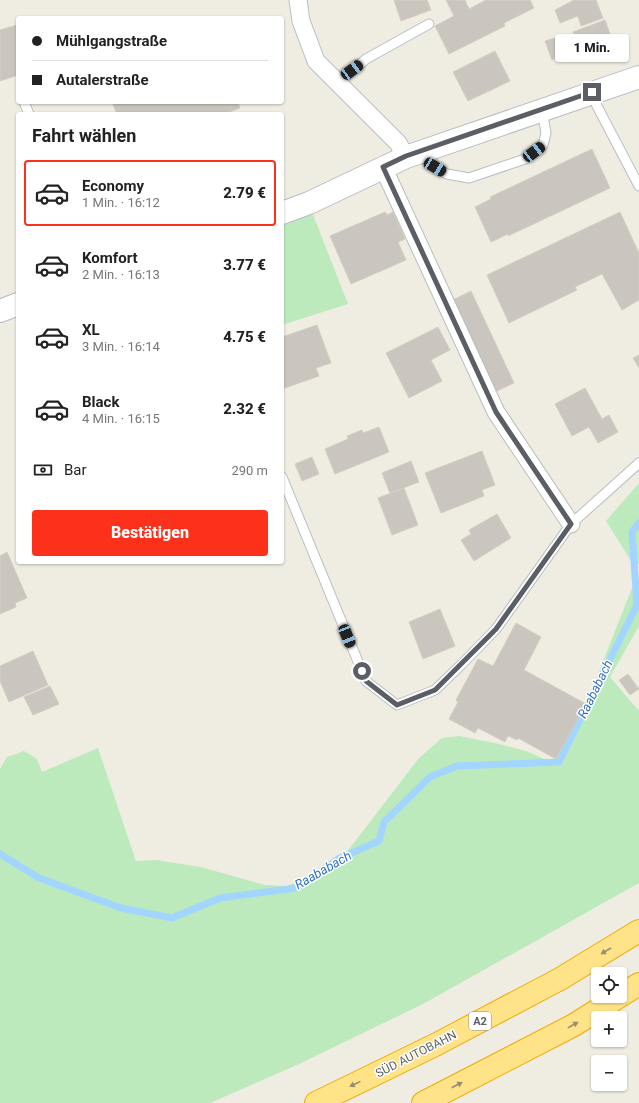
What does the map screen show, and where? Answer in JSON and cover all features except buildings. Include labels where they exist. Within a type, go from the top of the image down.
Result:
[{"type":"highway","name":"SÜD AUTOBAHN","points":[[316,1103],[437,1044],[553,982],[639,931]]},
{"type":"highway","points":[[423,1103],[574,1025],[639,984]]},
{"type":"main road","points":[[284,212],[309,203],[415,153],[639,77]]},
{"type":"main road","points":[[0,311],[16,305]]},
{"type":"street","points":[[298,0],[301,21],[316,61],[398,143],[415,153]]},
{"type":"street","points":[[383,167],[496,412],[571,524]]},
{"type":"lane","points":[[338,83],[366,59],[429,24]]},
{"type":"lane","points":[[592,92],[597,106],[639,186]]},
{"type":"lane","points":[[415,153],[447,174],[469,178],[525,159],[542,146],[546,132],[542,109]]},
{"type":"lane","points":[[284,482],[366,681],[397,705],[435,690],[496,629],[571,524],[639,463]]},
{"type":"green space","points":[[312,212],[348,304],[284,324],[284,223]]},
{"type":"green space","points":[[639,483],[639,563],[635,567],[606,521]]},
{"type":"green space","points":[[632,588],[639,594],[639,626],[610,677],[639,711],[639,883],[423,1004],[297,1065],[210,1103],[0,1103],[0,769],[7,757],[24,751],[37,759],[42,772],[98,748],[136,861],[156,860],[201,867],[265,885],[287,886],[315,874],[343,857],[419,758],[442,738],[459,736],[495,743],[526,751],[556,764],[591,705],[600,669]]},
{"type":"waterway","name":"Raababach","points":[[0,854],[39,878],[121,908],[172,918],[220,898],[297,888],[338,859],[379,841],[384,822],[430,777],[457,766],[559,762],[637,605],[632,532],[639,523]]},
{"type":"route","points":[[362,671],[366,681],[397,705],[435,690],[496,629],[571,524],[496,412],[383,167],[406,156],[592,92]]}]
